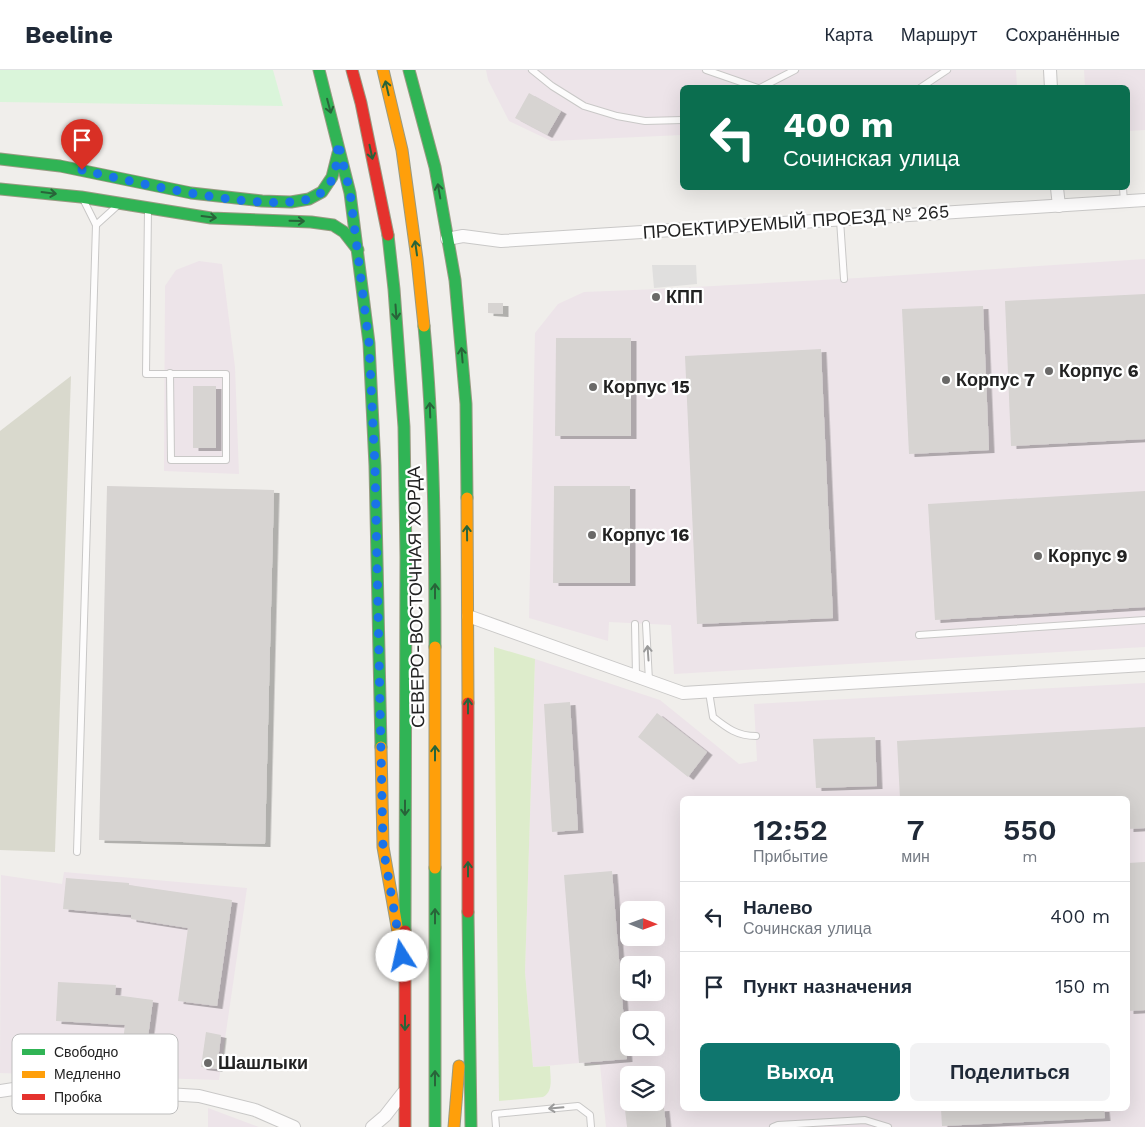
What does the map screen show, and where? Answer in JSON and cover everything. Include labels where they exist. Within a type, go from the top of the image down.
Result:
[{"type":"main road","points":[[319,70],[350,192],[369,343],[374,456],[383,847],[405,974]]},
{"type":"main road","name":"СЕВЕРО-ВОСТОЧНАЯ ХОРДА","points":[[352,70],[361,103],[386,222],[394,288],[404,427],[406,556],[406,1127]]},
{"type":"main road","name":"СЕВЕРО-ВОСТОЧНАЯ ХОРДА","points":[[383,70],[403,160],[417,259],[430,390],[435,560],[435,1127]]},
{"type":"main road","points":[[410,70],[435,167],[455,280],[466,404],[468,970],[471,1127]]},
{"type":"main road","points":[[0,159],[24,160],[158,187],[273,202],[304,200],[318,195],[327,186],[336,171],[338,142]]},
{"type":"main road","points":[[0,189],[81,197],[211,218],[311,222],[333,225],[344,232],[358,250]]},
{"type":"main road","points":[[454,1127],[468,970]]},
{"type":"street","points":[[1050,70],[1051,85]]},
{"type":"street","points":[[1057,190],[1059,206]]},
{"type":"street","name":"ПРОЕКТИРУЕМЫЙ ПРОЕЗД № 265","points":[[447,239],[463,236],[501,240],[1145,200]]},
{"type":"street","points":[[468,616],[683,693],[1145,665]]},
{"type":"street","points":[[372,1127],[385,1116],[406,1089]]},
{"type":"street","points":[[178,1095],[199,1096],[255,1110],[294,1127]]},
{"type":"lane","points":[[532,70],[552,86],[584,106],[617,116],[644,121],[680,120]]},
{"type":"lane","points":[[706,70],[750,85]]},
{"type":"lane","points":[[765,85],[795,70]]},
{"type":"lane","points":[[924,85],[947,70]]},
{"type":"lane","points":[[1123,190],[1124,202]]},
{"type":"lane","points":[[77,852],[96,225],[81,197]]},
{"type":"lane","points":[[96,225],[120,203]]},
{"type":"lane","points":[[148,208],[146,374],[170,374],[226,374],[226,460],[171,460],[170,374]]},
{"type":"lane","points":[[840,220],[844,279]]},
{"type":"lane","points":[[919,634],[1145,620]]},
{"type":"lane","points":[[635,624],[636,676]]},
{"type":"lane","points":[[646,624],[649,681]]},
{"type":"lane","points":[[709,692],[713,717],[743,736],[756,736]]},
{"type":"lane","points":[[496,1127],[495,1114],[578,1106],[590,1115],[591,1127]]},
{"type":"lane","points":[[773,1127],[778,1125],[865,1120],[888,1127]]},
{"type":"shaded area","points":[[486,70],[1016,70],[1017,85],[680,85],[680,135],[551,141],[509,121],[488,80]]},
{"type":"shaded area","points":[[1084,70],[1145,70],[1145,130],[1130,131],[1130,85],[1085,85]]},
{"type":"shaded area","points":[[1145,259],[1145,647],[674,674],[671,625],[609,622],[608,641],[529,618],[535,333],[558,304],[584,292],[858,278]]},
{"type":"shaded area","points":[[199,261],[222,264],[235,367],[239,474],[164,471],[165,286],[176,270]]},
{"type":"shaded area","points":[[652,265],[696,265],[697,284],[654,288]]},
{"type":"shaded area","points":[[71,376],[55,852],[0,850],[0,431]]},
{"type":"shaded area","points":[[535,659],[660,700],[739,764],[757,761],[754,704],[1145,683],[1145,1127],[606,1127],[600,1064],[579,1063],[533,1067],[525,972]]},
{"type":"shaded area","points":[[64,872],[247,888],[219,1080],[178,1079],[178,1034],[12,1034],[12,1073],[0,1073],[1,875],[62,884]]},
{"type":"shaded area","points":[[208,1108],[259,1127],[208,1127]]},
{"type":"green space","points":[[0,70],[273,70],[283,106],[0,102]]},
{"type":"green space","points":[[494,647],[535,659],[525,972],[533,1067],[550,1066],[551,1079],[549,1091],[543,1097],[499,1101]]},
{"type":"building","points":[[529,93],[561,111],[547,135],[515,118]]},
{"type":"building","points":[[1145,294],[1145,439],[1011,446],[1005,301]]},
{"type":"building","points":[[488,303],[503,303],[503,314],[488,313]]},
{"type":"building","name":"Корпус 7","points":[[983,306],[989,450],[909,454],[902,309]]},
{"type":"building","name":"Корпус 15","points":[[556,338],[631,338],[631,436],[555,436]]},
{"type":"building","points":[[821,349],[833,618],[697,624],[685,356]]},
{"type":"building","points":[[193,386],[216,386],[216,448],[193,448]]},
{"type":"building","points":[[107,486],[274,490],[265,844],[99,840]]},
{"type":"building","name":"Корпус 16","points":[[554,486],[630,486],[630,583],[553,583]]},
{"type":"building","name":"Корпус 9","points":[[1145,491],[1145,607],[935,620],[928,504]]},
{"type":"building","points":[[570,702],[578,830],[552,832],[544,704]]},
{"type":"building","points":[[657,713],[707,752],[688,777],[638,737]]},
{"type":"building","points":[[1145,727],[1145,828],[1130,829],[1130,796],[900,796],[897,741]]},
{"type":"building","points":[[875,737],[877,786],[816,788],[813,739]]},
{"type":"building","points":[[1145,862],[1145,1010],[1130,1011],[1130,863]]},
{"type":"building","points":[[612,871],[620,971],[620,1001],[622,1001],[623,1011],[620,1011],[620,1056],[627,1056],[627,1059],[579,1063],[564,875]]},
{"type":"building","points":[[66,878],[129,883],[129,885],[232,900],[217,1006],[178,1001],[188,928],[131,919],[131,915],[63,909]]},
{"type":"building","points":[[58,982],[116,985],[115,995],[153,1000],[148,1034],[124,1034],[125,1025],[56,1021]]},
{"type":"building","points":[[206,1032],[221,1035],[217,1069],[201,1067]]},
{"type":"building","points":[[625,1111],[664,1111],[666,1127],[627,1127]]},
{"type":"building","points":[[941,1111],[1104,1111],[1105,1118],[942,1126]]},
{"type":"traffic: fast","points":[[319,70],[350,193],[369,343],[375,466],[381,747]]},
{"type":"traffic: fast","points":[[409,70],[435,167],[455,280],[466,404],[467,498]]},
{"type":"traffic: fast","points":[[0,159],[60,166],[191,193],[262,201],[291,202],[309,199],[322,192],[332,177],[338,153]]},
{"type":"traffic: fast","points":[[0,189],[81,197],[211,218],[311,222],[333,225],[344,232],[358,250]]},
{"type":"traffic: fast","points":[[388,235],[404,427],[406,557],[405,931]]},
{"type":"traffic: fast","points":[[424,326],[432,446],[435,647]]},
{"type":"traffic: fast","points":[[435,868],[435,1127]]},
{"type":"traffic: fast","points":[[468,912],[471,1127]]},
{"type":"traffic: slow","points":[[383,70],[402,150],[424,326]]},
{"type":"traffic: slow","points":[[467,498],[468,703]]},
{"type":"traffic: slow","points":[[435,647],[435,868]]},
{"type":"traffic: slow","points":[[381,747],[383,847],[398,932]]},
{"type":"traffic: slow","points":[[454,1127],[459,1066]]},
{"type":"traffic: jam","points":[[352,70],[361,103],[388,235]]},
{"type":"traffic: jam","points":[[468,703],[468,912]]},
{"type":"traffic: jam","points":[[405,931],[405,1127]]},
{"type":"place","name":"КПП","points":[[656,297]]},
{"type":"place","name":"Корпус 6","points":[[1049,371]]},
{"type":"place","name":"Корпус 7","points":[[946,380]]},
{"type":"place","name":"Корпус 15","points":[[593,387]]},
{"type":"place","name":"Корпус 16","points":[[592,535]]},
{"type":"place","name":"Корпус 9","points":[[1038,556]]},
{"type":"place","name":"Шашлыки","points":[[208,1063]]},
{"type":"route","points":[[82,170],[158,187],[217,196],[273,202],[304,200],[318,195],[327,186],[336,171],[338,142],[350,192],[369,343],[375,466],[383,847],[402,956]]}]
